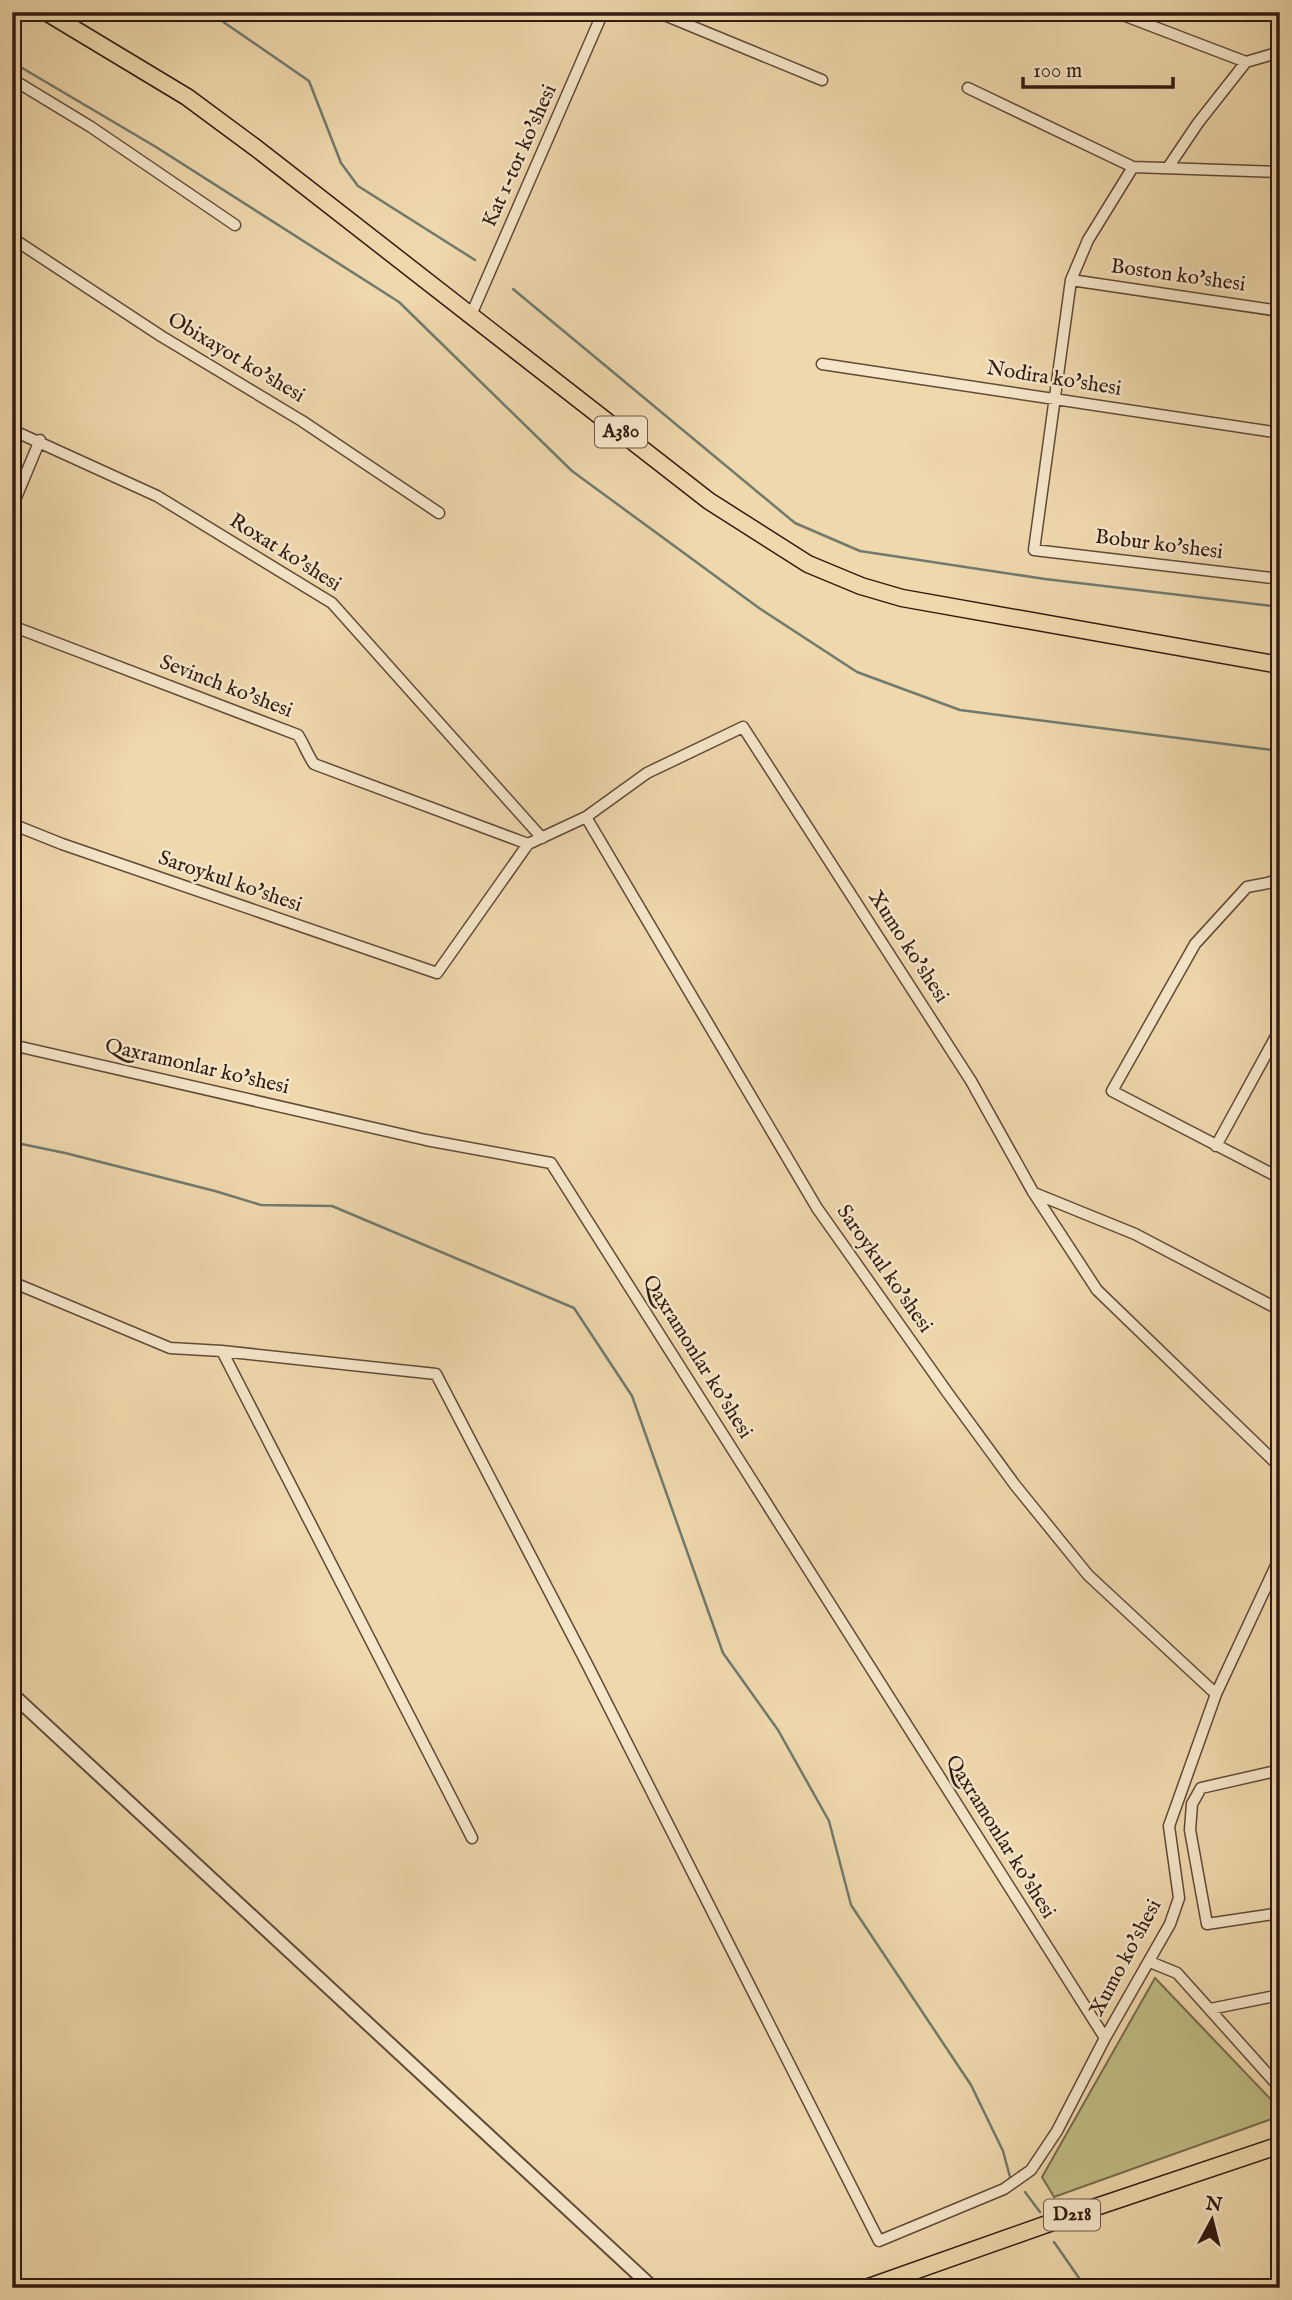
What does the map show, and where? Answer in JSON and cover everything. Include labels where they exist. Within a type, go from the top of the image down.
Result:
[{"type":"main road","name":"A380","points":[[46,12],[187,97],[709,501],[808,564],[881,592],[940,606],[1280,665]]},
{"type":"main road","name":"D218","points":[[866,2288],[1280,2145]]},
{"type":"street","name":"Kat 1-tor ko'shesi","points":[[471,315],[603,12]]},
{"type":"street","points":[[657,12],[822,80]]},
{"type":"street","points":[[1115,12],[1130,15],[1247,62]]},
{"type":"street","points":[[1169,166],[1198,123],[1247,62],[1280,52]]},
{"type":"street","points":[[12,79],[91,127],[235,225]]},
{"type":"street","points":[[968,88],[1133,167],[1169,166],[1280,172]]},
{"type":"street","points":[[1054,398],[1071,280],[1088,240],[1133,167]]},
{"type":"street","name":"Obixayot ko'shesi","points":[[12,238],[161,336],[302,421],[439,513]]},
{"type":"street","name":"Boston ko'shesi","points":[[1071,280],[1280,311]]},
{"type":"street","name":"Nodira ko'shesi","points":[[822,364],[1280,433]]},
{"type":"street","name":"Bobur ko'shesi","points":[[1054,398],[1034,550],[1280,579]]},
{"type":"street","name":"Roxat ko'shesi","points":[[12,430],[40,440],[157,496],[332,603],[542,838]]},
{"type":"street","points":[[12,507],[40,440]]},
{"type":"street","name":"Sevinch ko'shesi","points":[[12,626],[298,735],[314,764],[528,844]]},
{"type":"street","name":"Xumo ko'shesi","points":[[586,817],[647,773],[743,727],[971,1081],[1033,1192],[1097,1290],[1280,1467]]},
{"type":"street","points":[[528,844],[586,817]]},
{"type":"street","name":"Saroykul ko'shesi","points":[[586,817],[817,1208],[955,1403],[1015,1485],[1088,1575],[1216,1693]]},
{"type":"street","name":"Saroykul ko'shesi","points":[[12,824],[62,844],[437,973],[528,844]]},
{"type":"street","points":[[1280,878],[1247,887],[1195,944],[1112,1091],[1280,1178]]},
{"type":"street","points":[[1216,1146],[1280,1029]]},
{"type":"street","name":"Qaxramonlar ko'shesi","points":[[12,1045],[426,1140],[551,1163],[1105,2038]]},
{"type":"street","points":[[1033,1192],[1135,1234],[1280,1310]]},
{"type":"street","points":[[12,1282],[170,1348],[222,1351],[472,1838]]},
{"type":"street","name":"Xumo ko'shesi","points":[[222,1351],[436,1374],[879,2241],[1004,2189],[1031,2170],[1057,2131],[1105,2038],[1170,1924],[1178,1898],[1169,1826],[1216,1693],[1280,1557]]},
{"type":"street","points":[[12,1694],[653,2288]]},
{"type":"street","points":[[1280,1770],[1201,1788],[1192,1804],[1190,1830],[1207,1924],[1280,1913]]},
{"type":"street","points":[[1150,1962],[1177,1973],[1280,2088]]},
{"type":"street","points":[[1210,2010],[1280,1995]]},
{"type":"shaded area","points":[[1155,1978],[1280,2109],[1280,2116],[1054,2197],[1042,2177]]},
{"type":"waterway","points":[[209,12],[309,81],[341,163],[358,186],[475,260]]},
{"type":"waterway","points":[[12,62],[156,147],[399,302],[572,471],[759,608],[857,672],[960,710],[1280,751]]},
{"type":"waterway","points":[[513,289],[795,523],[860,551],[1045,579],[1280,607]]},
{"type":"waterway","points":[[12,1142],[65,1153],[261,1205],[332,1206],[574,1308],[632,1396],[723,1653],[778,1730],[829,1821],[851,1905],[971,2085],[1003,2151],[1010,2177]]},
{"type":"waterway","points":[[1025,2192],[1040,2212]]},
{"type":"waterway","points":[[1054,2242],[1086,2288]]}]
